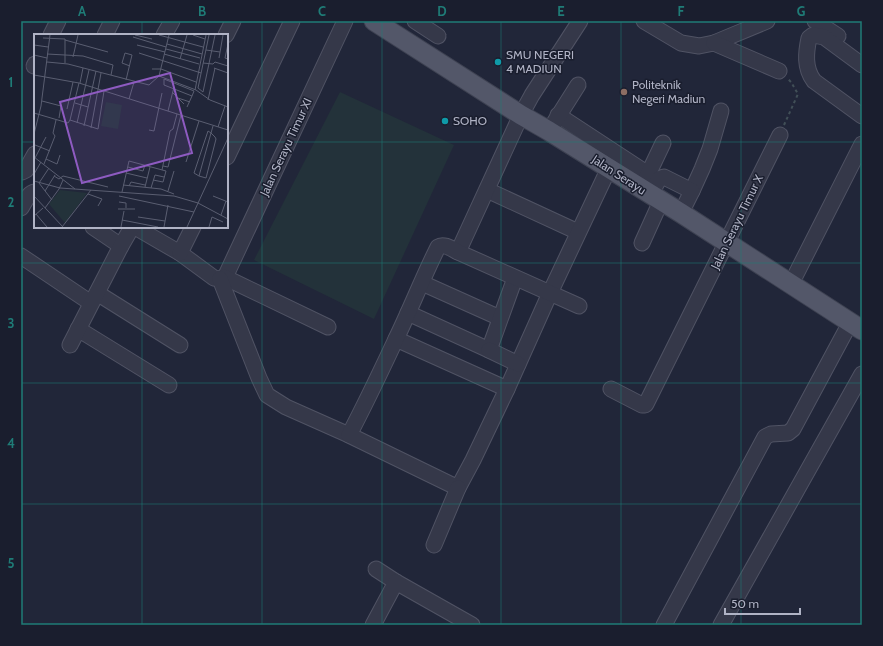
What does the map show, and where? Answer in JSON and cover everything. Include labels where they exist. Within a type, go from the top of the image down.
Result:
[{"type":"main road","name":"Jalan Serayu","points":[[384,24],[521,115],[609,168],[650,190],[681,214],[856,327]]},
{"type":"street","points":[[52,34],[58,21]]},
{"type":"street","points":[[165,34],[172,21]]},
{"type":"street","points":[[226,34],[233,21]]},
{"type":"street","points":[[228,155],[292,21]]},
{"type":"street","name":"Jalan Serayu Timur XI","points":[[224,276],[345,21]]},
{"type":"street","points":[[415,21],[438,36]]},
{"type":"street","points":[[458,252],[521,115],[532,95],[580,21]]},
{"type":"street","points":[[644,21],[681,43],[699,46],[714,43],[767,21]]},
{"type":"street","points":[[815,21],[862,52]]},
{"type":"street","points":[[862,65],[824,37],[813,35],[809,38],[807,66],[811,77],[814,81],[862,116]]},
{"type":"street","points":[[714,43],[779,71]]},
{"type":"street","points":[[549,131],[578,85]]},
{"type":"street","points":[[681,214],[702,170],[721,111]]},
{"type":"street","points":[[558,115],[650,190]]},
{"type":"street","name":"Jalan Serayu Timur X","points":[[611,389],[642,405],[646,404],[780,135]]},
{"type":"street","points":[[642,243],[650,190],[663,143]]},
{"type":"street","points":[[791,284],[858,154]]},
{"type":"street","points":[[21,172],[26,170],[34,157]]},
{"type":"street","points":[[434,545],[458,488],[507,390],[578,232],[609,168]]},
{"type":"street","points":[[650,190],[659,179],[664,177],[692,191]]},
{"type":"street","points":[[487,190],[578,232]]},
{"type":"street","points":[[21,208],[27,198],[32,192],[34,192]]},
{"type":"street","points":[[94,228],[121,246]]},
{"type":"street","points":[[70,345],[131,228]]},
{"type":"street","points":[[137,228],[180,253],[214,278],[224,276],[328,327]]},
{"type":"street","points":[[180,253],[192,228]]},
{"type":"street","points":[[349,435],[440,245],[444,245],[579,306]]},
{"type":"street","points":[[21,256],[180,345]]},
{"type":"street","points":[[224,276],[259,378],[267,395],[286,407],[349,435],[458,488]]},
{"type":"street","points":[[489,350],[515,278]]},
{"type":"street","points":[[422,282],[500,318]]},
{"type":"street","points":[[408,313],[518,364]]},
{"type":"street","points":[[664,625],[765,437],[771,434],[788,433],[793,429],[856,327]]},
{"type":"street","points":[[78,329],[169,385]]},
{"type":"street","points":[[396,339],[507,390]]},
{"type":"street","points":[[721,625],[862,374]]},
{"type":"street","points":[[376,569],[472,625]]},
{"type":"street","points":[[377,624],[396,582]]},
{"type":"path","points":[[779,71],[791,82],[798,94],[780,135]]},
{"type":"shaded area","points":[[340,92],[454,145],[374,319],[254,260]]},
{"type":"place","name":"SMU NEGERI 4 MADIUN","points":[[498,62]]},
{"type":"place","name":"Politeknik Negeri Madiun","points":[[624,92]]},
{"type":"place","name":"SOHO","points":[[445,121]]}]
